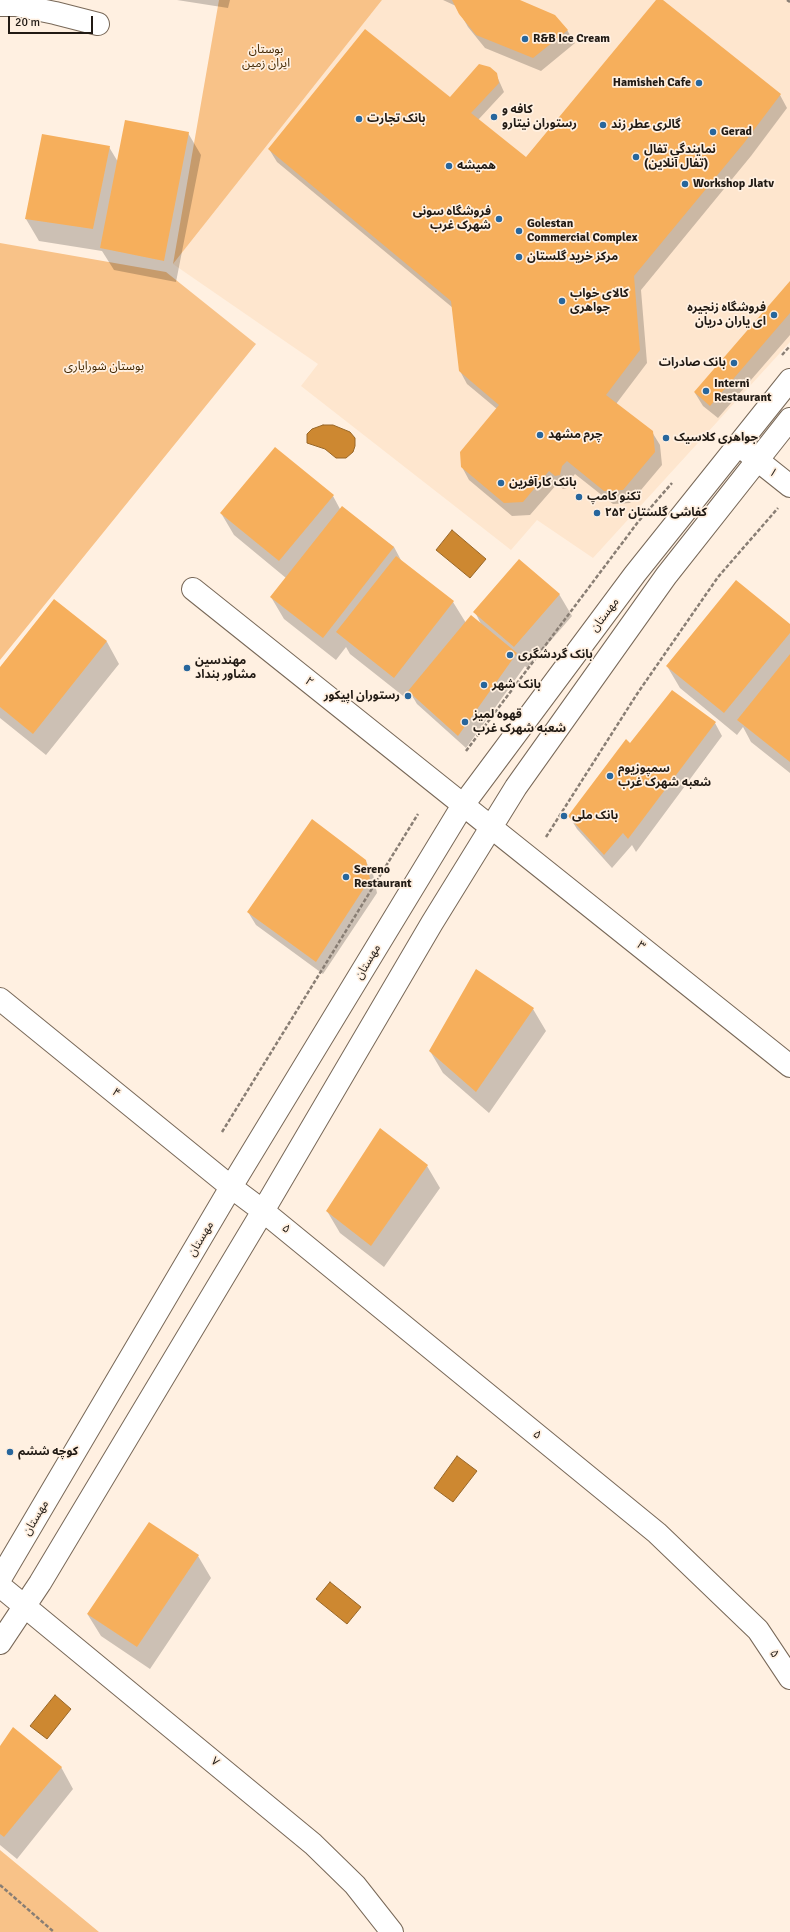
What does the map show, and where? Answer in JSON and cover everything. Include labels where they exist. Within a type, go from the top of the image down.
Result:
[{"type":"street","points":[[0,5],[16,5],[48,11],[98,24]]},
{"type":"street","name":"مهستان","points":[[0,1579],[231,1188],[463,805],[635,574],[790,380]]},
{"type":"street","points":[[0,1643],[40,1583],[263,1211],[432,923],[516,787],[656,590],[756,460],[790,419]]},
{"type":"street","name":"۱","points":[[738,445],[756,460],[785,496]]},
{"type":"street","points":[[635,574],[656,590]]},
{"type":"street","name":"۲","points":[[193,589],[491,826]]},
{"type":"street","name":"۳","points":[[491,826],[790,1066]]},
{"type":"street","name":"۴","points":[[0,1000],[231,1188],[263,1211]]},
{"type":"street","name":"۵","points":[[263,1211],[657,1533],[758,1630],[790,1678]]},
{"type":"street","name":"۷","points":[[0,1586],[313,1844],[355,1885],[392,1932]]},
{"type":"path","points":[[546,837],[637,694],[718,577],[785,496]]},
{"type":"path","points":[[222,1132],[418,814]]},
{"type":"path","points":[[0,1885],[54,1932]]},
{"type":"shaded area","points":[[382,0],[790,0],[790,342],[593,558],[537,520],[511,550],[301,386],[318,364],[173,264]]},
{"type":"shaded area","points":[[323,425],[333,425],[350,432],[355,438],[353,452],[346,458],[336,458],[325,449],[307,443],[307,434],[312,429]]},
{"type":"shaded area","points":[[452,530],[486,559],[470,578],[436,550]]},
{"type":"shaded area","points":[[457,1456],[477,1471],[453,1502],[434,1488]]},
{"type":"shaded area","points":[[330,1582],[361,1607],[347,1624],[316,1599]]},
{"type":"shaded area","points":[[55,1695],[71,1709],[47,1739],[30,1726]]},
{"type":"green space","name":"بوستان ایران زمین","points":[[219,0],[382,0],[173,264]]},
{"type":"green space","name":"بوستان شورایاری","points":[[0,243],[166,272],[256,344],[0,660]]},
{"type":"green space","points":[[0,1850],[99,1932],[0,1932]]},
{"type":"building","points":[[452,0],[520,0],[555,15],[568,30],[533,58],[476,35],[459,14]]},
{"type":"building","name":"Golestan Commercial Complex","points":[[656,0],[663,0],[781,94],[744,143],[634,276],[640,350],[606,395],[653,431],[655,452],[623,490],[604,491],[567,461],[562,466],[560,475],[555,476],[549,471],[523,502],[504,503],[461,467],[460,452],[499,405],[459,371],[451,301],[268,149],[365,29],[450,97],[479,64],[490,67],[497,73],[499,83],[471,113],[526,157]]},
{"type":"building","points":[[125,120],[189,132],[164,261],[100,248]]},
{"type":"building","points":[[42,134],[110,146],[93,229],[25,219]]},
{"type":"building","points":[[790,281],[790,313],[710,406],[694,392]]},
{"type":"building","points":[[275,447],[334,495],[279,561],[220,513]]},
{"type":"building","points":[[342,506],[394,547],[323,638],[270,597]]},
{"type":"building","points":[[396,556],[454,601],[394,678],[336,632]]},
{"type":"building","points":[[519,559],[560,594],[514,647],[473,612]]},
{"type":"building","points":[[736,580],[790,624],[790,633],[724,713],[666,666]]},
{"type":"building","points":[[54,599],[107,641],[33,734],[0,707],[0,667]]},
{"type":"building","points":[[471,615],[517,653],[458,736],[408,691]]},
{"type":"building","points":[[790,654],[790,762],[737,720]]},
{"type":"building","points":[[672,690],[716,722],[628,839],[623,833],[604,855],[568,816],[626,739],[630,743]]},
{"type":"building","points":[[312,819],[366,860],[370,879],[316,962],[247,912]]},
{"type":"building","points":[[476,969],[534,1008],[476,1092],[429,1051]]},
{"type":"building","points":[[380,1128],[428,1165],[371,1246],[326,1211]]},
{"type":"building","points":[[149,1522],[199,1555],[137,1647],[87,1614]]},
{"type":"building","points":[[13,1727],[62,1767],[4,1837],[0,1834],[0,1746]]},
{"type":"place","name":"R&B Ice Cream","points":[[525,39]]},
{"type":"place","name":"Hamisheh Cafe","points":[[699,83]]},
{"type":"place","name":"كافه و رستوران نيتارو","points":[[494,117]]},
{"type":"place","name":"بانک تجارت","points":[[359,119]]},
{"type":"place","name":"گالری عطر زند","points":[[603,125]]},
{"type":"place","name":"Gerad","points":[[713,132]]},
{"type":"place","name":"نمایندگی تفال (تفال آنلاین)","points":[[636,157]]},
{"type":"place","name":"همیشه","points":[[449,166]]},
{"type":"place","name":"Workshop Jlatv","points":[[685,184]]},
{"type":"place","name":"فروشگاه سونی شهرک غرب","points":[[499,219]]},
{"type":"place","name":"Golestan Commercial Complex","points":[[519,231]]},
{"type":"place","name":"مرکز خرید گلستان","points":[[519,257]]},
{"type":"place","name":"کالای خواب جواهری","points":[[562,301]]},
{"type":"place","name":"فروشگاه زنجیره ای یاران دریان","points":[[774,315]]},
{"type":"place","name":"بانک صادرات","points":[[734,363]]},
{"type":"place","name":"Interni Restaurant","points":[[706,391]]},
{"type":"place","name":"چرم مشهد","points":[[540,435]]},
{"type":"place","name":"جواهری کلاسیک","points":[[666,438]]},
{"type":"place","name":"بانک کارآفرین","points":[[501,483]]},
{"type":"place","name":"تکنو کامپ","points":[[579,497]]},
{"type":"place","name":"کفاشی گلستان ۲۵۲","points":[[597,513]]},
{"type":"place","name":"بانک گردشگری","points":[[510,655]]},
{"type":"place","name":"مهندسین مشاور بنداد","points":[[187,668]]},
{"type":"place","name":"بانک شهر","points":[[484,685]]},
{"type":"place","name":"رستوران اپیکور","points":[[408,696]]},
{"type":"place","name":"قهوه لمیز شعبه شهرک غرب","points":[[465,722]]},
{"type":"place","name":"سمپوزیوم شعبه شهرک غرب","points":[[610,776]]},
{"type":"place","name":"بانک ملی","points":[[564,816]]},
{"type":"place","name":"Sereno Restaurant","points":[[346,877]]},
{"type":"place","name":"کوچه ششم","points":[[10,1452]]}]
